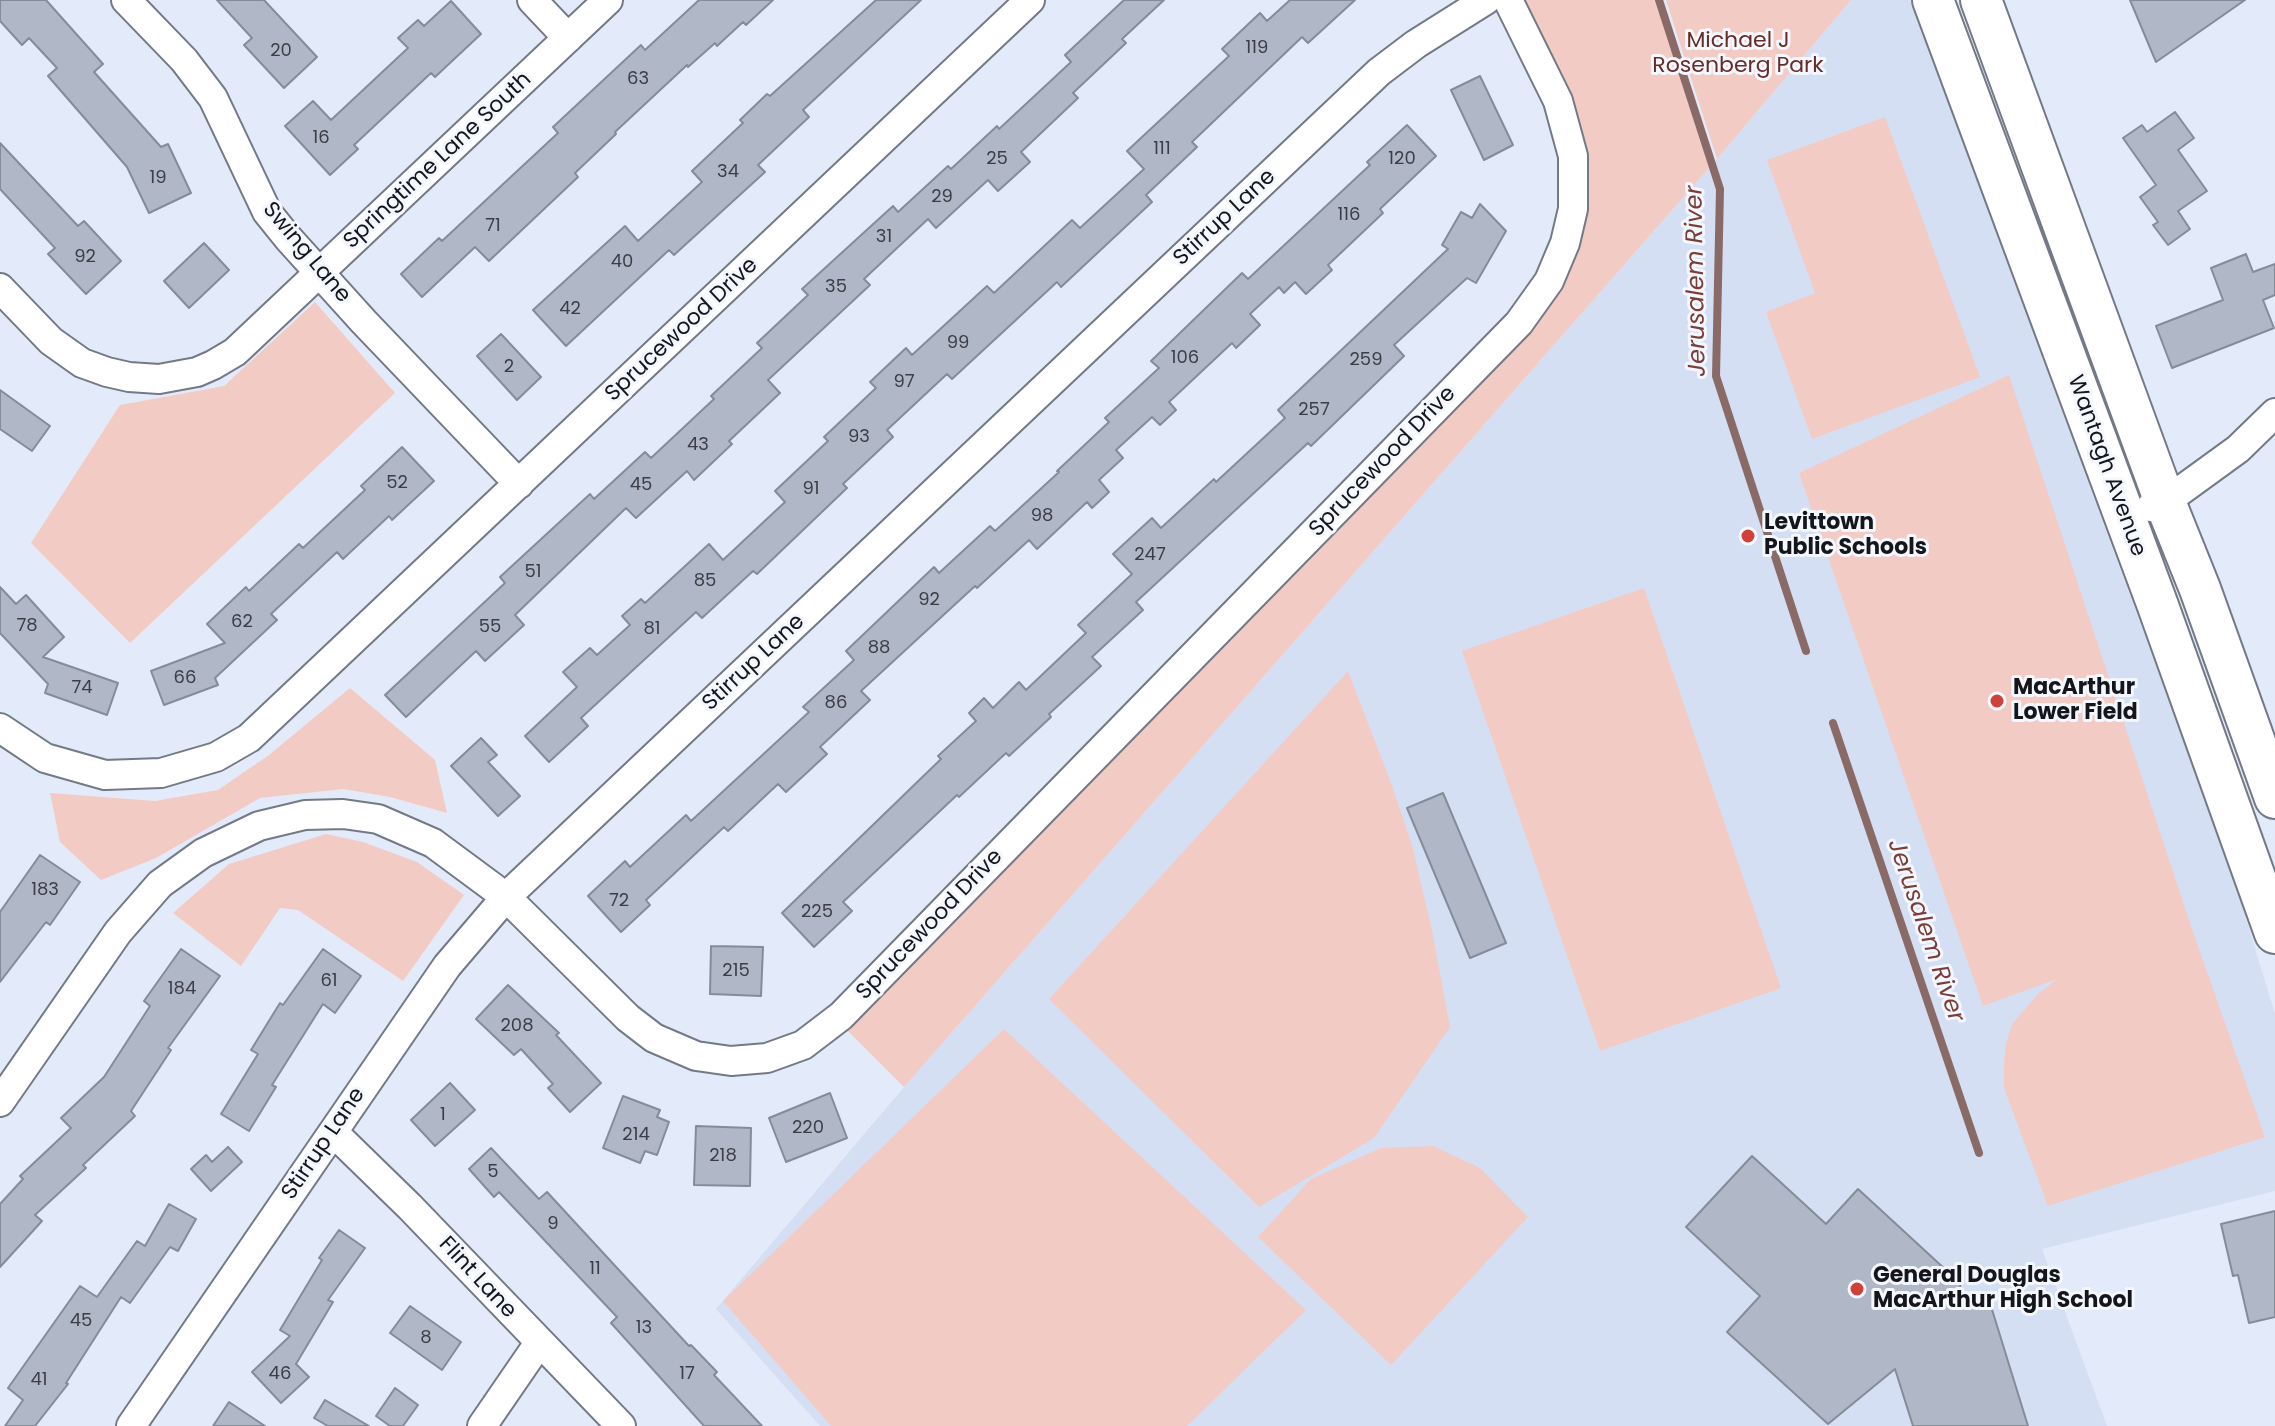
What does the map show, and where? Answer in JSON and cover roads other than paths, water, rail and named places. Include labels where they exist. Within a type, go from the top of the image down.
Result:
[{"type":"main road","name":"Wantagh Avenue","points":[[1933,0],[2274,928]]},
{"type":"main road","name":"Wantagh Avenue","points":[[1981,0],[2275,798]]},
{"type":"street","name":"Swing Lane","points":[[126,0],[184,60],[213,98],[267,212],[288,238],[519,484]]},
{"type":"street","points":[[532,0],[568,38]]},
{"type":"street","name":"Springtime Lane South","points":[[0,288],[51,341],[82,363],[107,372],[141,378],[159,379],[197,372],[235,352],[608,0]]},
{"type":"street","name":"Sprucewood Drive","points":[[0,728],[45,758],[105,775],[161,773],[216,757],[249,738],[1030,0]]},
{"type":"street","name":"Stirrup Lane","points":[[131,1426],[447,966],[506,897],[1379,72],[1416,44],[1486,0]]},
{"type":"street","name":"Sprucewood Drive","points":[[0,1102],[118,932],[160,884],[203,853],[259,826],[305,815],[343,814],[378,819],[433,843],[506,897],[628,1018],[654,1038],[696,1056],[731,1061],[767,1058],[803,1045],[841,1016],[1519,323],[1549,281],[1565,243],[1573,209],[1573,156],[1558,101],[1508,0]]},
{"type":"street","points":[[2124,517],[2165,502],[2238,449],[2275,413]]},
{"type":"street","name":"Flint Lane","points":[[333,1132],[410,1207],[621,1426]]},
{"type":"street","points":[[482,1426],[539,1343]]},
{"type":"waterway","name":"Jerusalem River","points":[[1659,0],[1720,189],[1716,376],[1806,651]]},
{"type":"waterway","name":"Jerusalem River","points":[[1833,723],[1979,1153]]},
{"type":"place","name":"Levittown Public Schools","points":[[1748,536]]},
{"type":"place","name":"MacArthur Lower Field","points":[[1997,701]]},
{"type":"place","name":"General Douglas MacArthur High School","points":[[1857,1289]]},
{"type":"park label","name":"Michael J Rosenberg Park","points":[[1738,54]]}]
